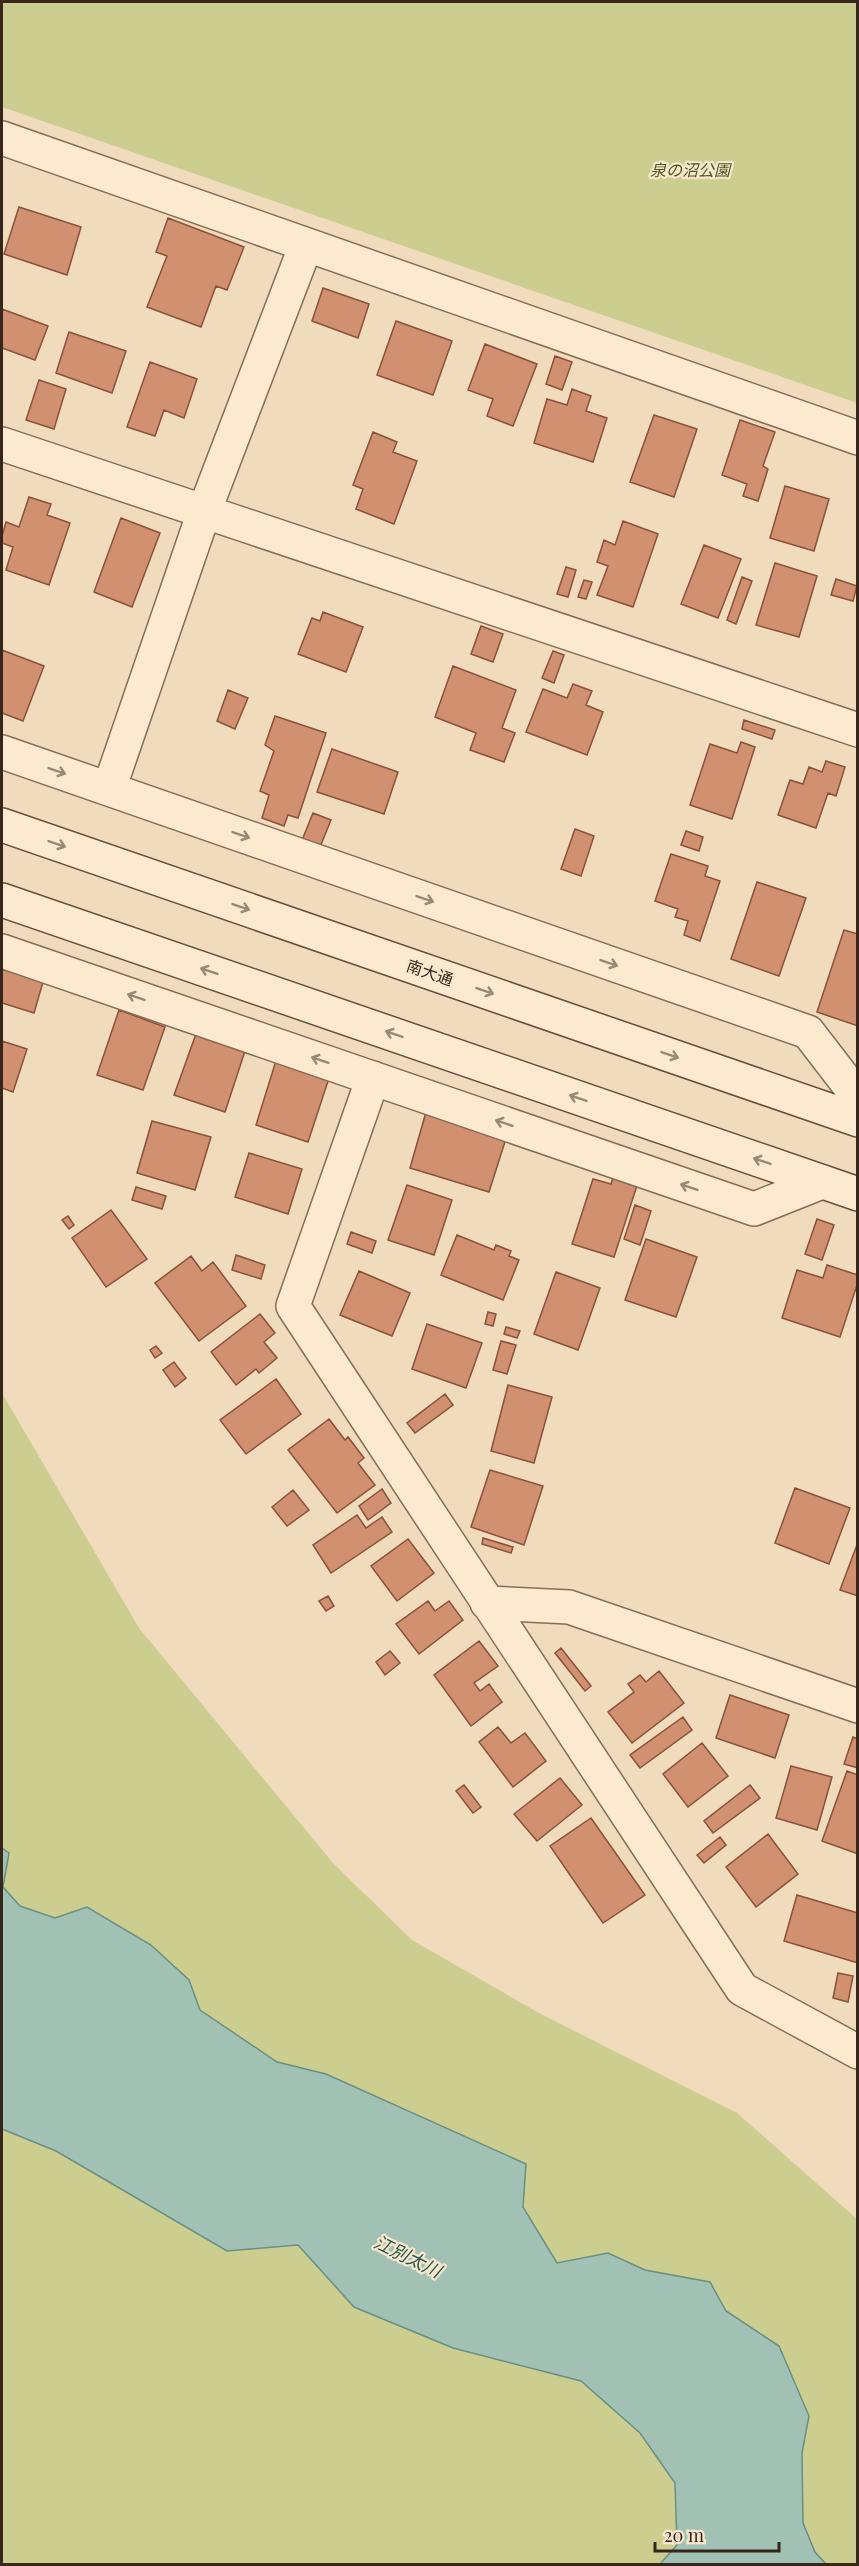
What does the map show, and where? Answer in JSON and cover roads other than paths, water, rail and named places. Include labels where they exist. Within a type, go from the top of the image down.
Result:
[{"type":"street","points":[[2,138],[858,438]]},
{"type":"street","points":[[109,789],[204,512],[306,244]]},
{"type":"street","points":[[2,444],[858,730]]},
{"type":"street","points":[[2,752],[808,1032],[858,1097]]},
{"type":"street","name":"南大通","points":[[2,825],[858,1120]]},
{"type":"street","points":[[2,900],[858,1194]]},
{"type":"street","points":[[2,951],[754,1209],[822,1182]]},
{"type":"street","points":[[372,1078],[293,1306],[742,1989],[858,2052]]},
{"type":"street","points":[[488,1603],[569,1606],[858,1706]]},
{"type":"water","name":"江別太川","points":[[2,1848],[9,1853],[3,1887],[20,1906],[55,1918],[87,1907],[151,1945],[189,1980],[200,2010],[277,2062],[326,2074],[526,2164],[523,2207],[557,2263],[608,2253],[645,2270],[710,2282],[726,2311],[779,2346],[809,2416],[802,2453],[803,2523],[815,2552],[826,2564],[660,2564],[677,2545],[675,2483],[640,2433],[581,2381],[453,2348],[354,2307],[298,2245],[227,2251],[56,2151],[2,2129]]},
{"type":"park label","name":"泉の沼公園","points":[[690,169]]}]
